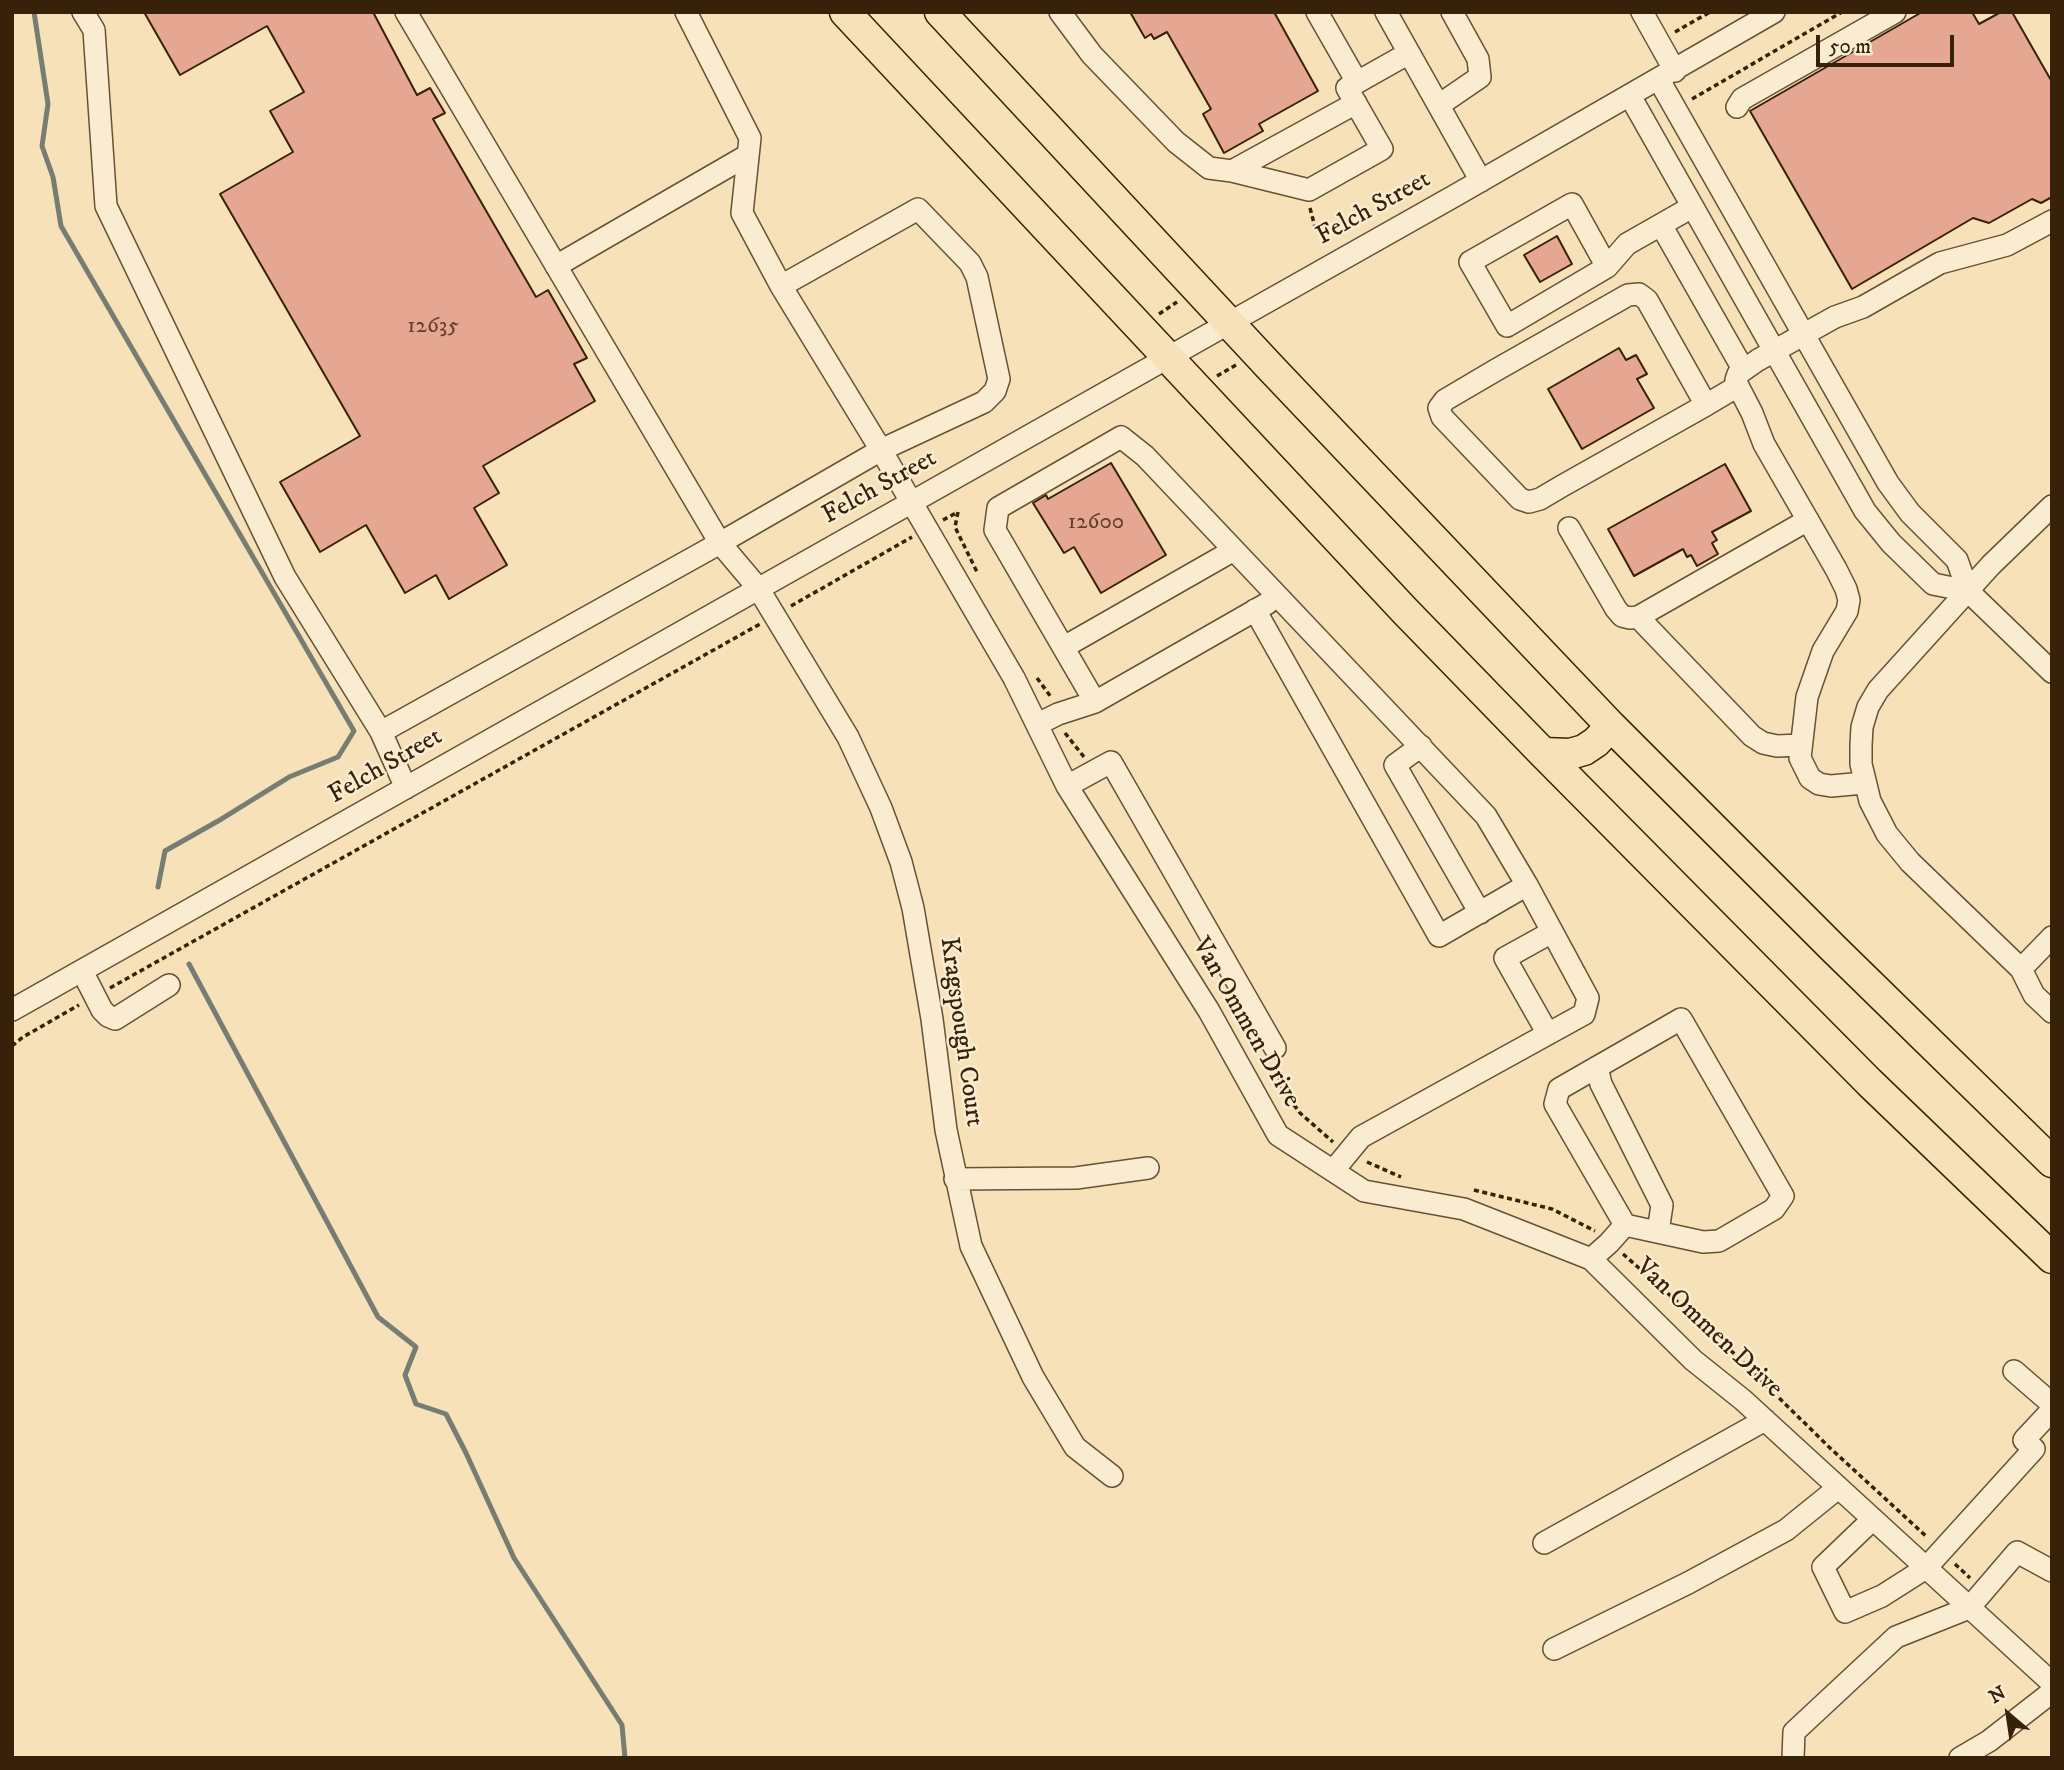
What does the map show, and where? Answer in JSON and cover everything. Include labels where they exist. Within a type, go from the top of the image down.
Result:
[{"type":"highway","points":[[845,12],[1167,358],[1543,754],[1860,1073],[2052,1258]]},
{"type":"highway","points":[[940,12],[1612,726],[1842,957],[2052,1162]]},
{"type":"highway","points":[[1543,754],[1570,754],[1584,750],[1612,726]]},
{"type":"street","points":[[83,12],[94,30],[106,206],[285,577],[381,732],[406,789]]},
{"type":"street","name":"Kragspough Court","points":[[406,12],[720,543],[758,588],[848,737],[881,808],[901,862],[932,1019],[946,1130],[971,1246],[1033,1377],[1075,1447],[1112,1476]]},
{"type":"street","name":"Van Ommen Drive","points":[[686,12],[750,138],[742,213],[781,286],[927,528],[1038,724],[1067,786],[1209,1011],[1278,1135],[1364,1191],[1464,1209],[1591,1259],[1693,1360],[1765,1420],[2052,1684]]},
{"type":"street","points":[[1060,12],[1092,55],[1176,142],[1209,168],[1233,171],[1309,190],[1382,149],[1317,12]]},
{"type":"street","points":[[1439,105],[1479,77],[1478,59],[1452,12]]},
{"type":"street","points":[[1642,12],[1667,75],[1804,335],[1888,483],[1910,513],[1957,559],[1968,592],[2052,671]]},
{"type":"street","name":"Felch Street","points":[[12,1010],[1481,181],[1774,12]]},
{"type":"street","points":[[1737,107],[1742,99],[1895,12]]},
{"type":"street","points":[[1390,14],[1481,181]]},
{"type":"street","points":[[1233,171],[1356,93],[1409,53]]},
{"type":"street","points":[[1630,96],[1853,491],[1876,527],[1933,584],[1968,592]]},
{"type":"street","points":[[556,266],[748,155]]},
{"type":"street","points":[[1607,267],[1572,204],[1470,261],[1507,326],[1607,267],[1627,244],[1692,207]]},
{"type":"street","points":[[381,732],[881,450],[984,402],[995,391],[999,379],[977,277],[970,263],[918,209],[781,286]]},
{"type":"street","points":[[1706,405],[1647,300],[1639,294],[1628,295],[1496,370],[1445,400],[1439,408],[1442,417],[1520,499],[1530,502],[1540,499],[1706,405],[1774,351],[1835,317],[1863,307],[1940,263],[2007,245],[2052,222]]},
{"type":"street","points":[[1661,225],[1740,378],[1764,444],[1846,589],[1849,600],[1847,611],[1823,652],[1807,698],[1800,746],[1804,769],[1810,779],[1819,784],[1831,786],[1864,783]]},
{"type":"street","points":[[1096,702],[995,530],[998,508],[1121,437],[1145,457],[1279,596],[1486,816],[1588,998],[1584,1014],[1362,1137],[1333,1171]]},
{"type":"street","points":[[2052,506],[1991,565],[1878,690],[1868,707],[1860,745],[1864,783],[1875,811],[1898,848],[2021,970],[2034,995],[2052,1012]]},
{"type":"street","points":[[1569,528],[1616,609],[1622,616],[1630,618],[1638,617],[1808,520]]},
{"type":"street","points":[[1064,647],[1234,550]]},
{"type":"street","points":[[1038,724],[1058,714],[1096,702],[1279,596]]},
{"type":"street","points":[[1255,610],[1439,936],[1527,886]]},
{"type":"street","points":[[1638,617],[1752,736],[1763,743],[1777,746],[1800,746]]},
{"type":"street","points":[[1421,746],[1395,765],[1480,913]]},
{"type":"street","points":[[1067,786],[1111,762],[1274,1055]]},
{"type":"street","points":[[1548,1034],[1505,958],[1552,932]]},
{"type":"street","points":[[2021,970],[2052,937]]},
{"type":"street","points":[[82,971],[102,1010],[115,1019],[169,985]]},
{"type":"street","points":[[1681,1019],[1783,1196],[1774,1209],[1719,1241],[1703,1242],[1625,1225],[1555,1104],[1559,1089],[1681,1019]]},
{"type":"street","points":[[1597,1068],[1601,1084],[1662,1205],[1658,1232]]},
{"type":"street","points":[[956,1179],[1076,1178],[1148,1168]]},
{"type":"street","points":[[1591,1259],[1625,1225]]},
{"type":"street","points":[[2014,1371],[2052,1404]]},
{"type":"street","points":[[1872,1519],[1823,1567],[1845,1612],[1882,1596],[1926,1568],[2034,1449],[2024,1440],[2052,1410]]},
{"type":"street","points":[[1544,1543],[1765,1420]]},
{"type":"street","points":[[1555,1650],[1786,1530],[1838,1488]]},
{"type":"street","points":[[1793,1758],[1794,1731],[1896,1637],[1969,1608],[2017,1552],[2052,1571]]},
{"type":"street","points":[[1960,1758],[1989,1741],[2052,1692]]},
{"type":"path","points":[[1672,33],[1710,12]]},
{"type":"path","points":[[1688,101],[1842,12]]},
{"type":"path","points":[[1310,205],[1315,227]]},
{"type":"path","points":[[1159,314],[1177,302]]},
{"type":"path","points":[[1217,376],[1236,365]]},
{"type":"path","points":[[12,1046],[95,996],[958,512],[955,527],[984,585]]},
{"type":"path","points":[[1033,673],[1055,703],[1062,728],[1095,771]]},
{"type":"path","points":[[1274,1055],[1283,1090],[1300,1113],[1322,1135],[1348,1152],[1402,1177]]},
{"type":"path","points":[[1469,1189],[1552,1209],[1590,1227],[1714,1334],[1983,1591]]},
{"type":"building","points":[[144,12],[373,12],[417,95],[430,88],[445,113],[433,119],[536,297],[548,290],[587,358],[574,364],[595,401],[483,466],[499,493],[474,508],[507,565],[449,599],[436,575],[405,593],[366,525],[320,552],[280,482],[360,436],[220,194],[293,152],[270,111],[304,92],[267,26],[180,75]]},
{"type":"building","points":[[1130,12],[1274,12],[1318,91],[1259,124],[1263,131],[1224,153],[1203,114],[1211,109],[1167,32],[1154,39],[1151,34],[1145,38]]},
{"type":"building","points":[[1922,12],[1972,12],[1979,24],[2001,12],[2012,12],[2052,82],[2052,197],[2041,203],[2032,199],[1989,223],[1973,218],[1852,289],[1750,111]]},
{"type":"building","points":[[1557,236],[1572,264],[1540,282],[1524,255]]},
{"type":"building","points":[[1619,348],[1626,360],[1636,355],[1647,374],[1637,379],[1654,408],[1582,449],[1548,389]]},
{"type":"building","points":[[1111,463],[1166,555],[1101,593],[1074,547],[1064,553],[1033,503],[1046,495],[1048,499]]},
{"type":"building","points":[[1725,464],[1751,511],[1712,532],[1717,540],[1712,543],[1718,554],[1697,566],[1691,555],[1687,557],[1683,549],[1634,576],[1608,529]]},
{"type":"waterway","points":[[34,12],[48,104],[42,146],[53,177],[61,226],[354,731],[338,757],[289,777],[165,851],[158,887]]},
{"type":"waterway","points":[[189,964],[378,1317],[416,1347],[405,1375],[416,1404],[446,1414],[514,1558],[622,1725],[625,1758]]}]
